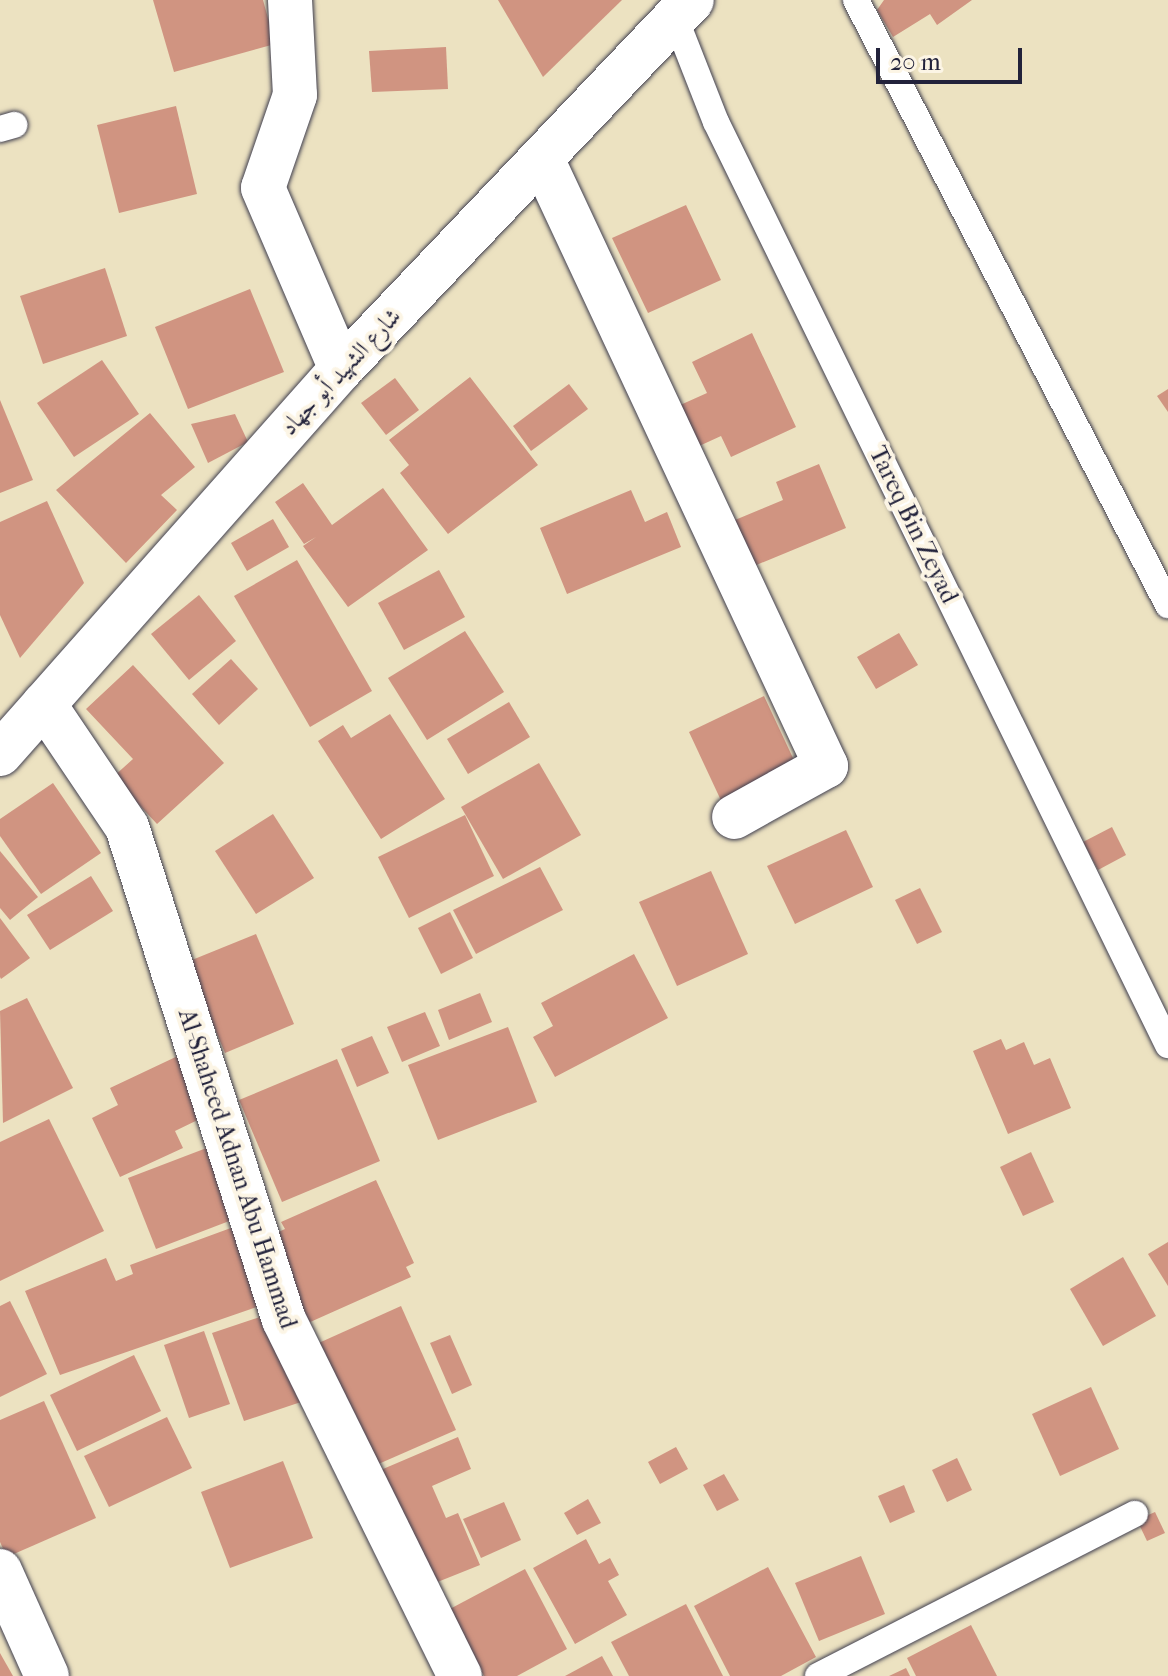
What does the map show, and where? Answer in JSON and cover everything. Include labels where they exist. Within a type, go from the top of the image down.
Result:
[{"type":"street","points":[[290,0],[295,95],[263,188],[341,369]]},
{"type":"street","name":"شارع الشهيد أبو جهاد","points":[[0,754],[341,369],[543,161],[679,6]]},
{"type":"street","points":[[543,161],[826,766],[734,817]]},
{"type":"street","name":"Al-Shaheed Adnan Abu Hammad","points":[[44,704],[127,827],[284,1320],[460,1676]]},
{"type":"street","points":[[0,1571],[47,1676]]},
{"type":"lane","points":[[856,0],[1168,605]]},
{"type":"lane","name":"Tareq Bin Zeyad","points":[[679,6],[716,122],[1168,1045]]},
{"type":"lane","points":[[818,1676],[1135,1514]]},
{"type":"building","points":[[153,0],[263,0],[275,44],[174,72]]},
{"type":"building","points":[[498,0],[622,0],[543,77]]},
{"type":"building","points":[[884,0],[972,0],[937,25],[930,14],[893,37],[877,10]]},
{"type":"building","points":[[446,47],[448,89],[372,92],[369,51]]},
{"type":"building","points":[[176,106],[197,194],[119,213],[97,125]]},
{"type":"building","points":[[686,205],[721,280],[648,313],[612,238]]},
{"type":"building","points":[[105,268],[127,336],[43,364],[20,296]]},
{"type":"building","points":[[250,289],[284,372],[188,409],[155,327]]},
{"type":"building","points":[[752,333],[796,427],[731,457],[721,436],[697,447],[678,406],[707,393],[692,362]]},
{"type":"building","points":[[102,360],[139,414],[74,457],[37,403]]},
{"type":"building","points":[[470,377],[538,465],[448,534],[400,473],[409,465],[389,440]]},
{"type":"building","points":[[395,378],[419,410],[386,435],[361,403]]},
{"type":"building","points":[[569,384],[588,409],[531,451],[513,426]]},
{"type":"building","points":[[1168,389],[1168,412],[1157,396]]},
{"type":"building","points":[[0,400],[33,480],[0,493]]},
{"type":"building","points":[[150,413],[195,467],[161,495],[177,510],[126,563],[56,490]]},
{"type":"building","points":[[235,414],[248,442],[208,463],[191,424]]},
{"type":"building","points":[[819,464],[846,528],[754,566],[735,520],[783,500],[776,482]]},
{"type":"building","points":[[303,483],[332,525],[383,488],[428,550],[348,607],[303,546],[316,537],[304,544],[275,502]]},
{"type":"building","points":[[631,490],[645,522],[667,512],[681,547],[567,594],[540,528]]},
{"type":"building","points":[[47,501],[84,583],[20,658],[0,615],[0,522]]},
{"type":"building","points":[[273,519],[289,547],[247,571],[231,543]]},
{"type":"building","points":[[297,560],[372,691],[310,727],[234,596]]},
{"type":"building","points":[[439,570],[465,617],[404,650],[378,603]]},
{"type":"building","points":[[199,595],[236,641],[189,680],[151,634]]},
{"type":"building","points":[[465,631],[504,692],[427,740],[388,678]]},
{"type":"building","points":[[899,633],[918,665],[876,689],[857,657]]},
{"type":"building","points":[[231,659],[258,689],[219,725],[192,694]]},
{"type":"building","points":[[133,665],[224,763],[157,824],[113,777],[133,759],[86,709]]},
{"type":"building","points":[[764,696],[800,773],[725,809],[689,732]]},
{"type":"building","points":[[509,702],[530,737],[468,774],[447,739]]},
{"type":"building","points":[[390,714],[445,799],[381,839],[318,741],[343,725],[351,738]]},
{"type":"building","points":[[539,763],[581,835],[503,879],[461,807]]},
{"type":"building","points":[[53,783],[101,853],[41,894],[0,836],[0,819]]},
{"type":"building","points":[[273,814],[314,878],[256,914],[215,851]]},
{"type":"building","points":[[465,815],[494,876],[409,918],[378,857]]},
{"type":"building","points":[[1112,827],[1126,855],[1098,870],[1083,842]]},
{"type":"building","points":[[846,830],[873,887],[795,924],[767,866]]},
{"type":"building","points":[[0,851],[38,897],[10,920],[0,908]]},
{"type":"building","points":[[540,867],[563,910],[476,954],[453,910]]},
{"type":"building","points":[[711,871],[748,954],[677,986],[639,902]]},
{"type":"building","points":[[91,876],[113,911],[50,950],[27,915]]},
{"type":"building","points":[[920,888],[942,932],[917,944],[895,900]]},
{"type":"building","points":[[450,912],[473,958],[441,974],[418,928]]},
{"type":"building","points":[[0,918],[30,958],[1,979],[0,977]]},
{"type":"building","points":[[256,934],[294,1024],[225,1053],[187,962]]},
{"type":"building","points":[[634,954],[668,1018],[555,1077],[533,1037],[553,1026],[541,1003]]},
{"type":"building","points":[[480,993],[492,1022],[449,1040],[438,1010]]},
{"type":"building","points":[[27,998],[73,1088],[3,1123],[0,1011]]},
{"type":"building","points":[[425,1012],[440,1046],[402,1062],[387,1027]]},
{"type":"building","points":[[508,1027],[537,1102],[438,1140],[408,1065]]},
{"type":"building","points":[[372,1036],[389,1073],[357,1087],[341,1049]]},
{"type":"building","points":[[1001,1039],[1006,1050],[1024,1042],[1034,1065],[1050,1058],[1071,1108],[1008,1134],[973,1051]]},
{"type":"building","points":[[182,1054],[210,1114],[175,1131],[183,1148],[120,1177],[92,1118],[118,1105],[110,1088]]},
{"type":"building","points":[[337,1059],[380,1161],[282,1202],[239,1100]]},
{"type":"building","points":[[49,1119],[104,1231],[0,1281],[0,1142]]},
{"type":"building","points":[[217,1144],[245,1215],[156,1249],[128,1178]]},
{"type":"building","points":[[1031,1152],[1054,1202],[1023,1216],[1000,1167]]},
{"type":"building","points":[[376,1180],[414,1263],[406,1267],[411,1277],[308,1323],[270,1236],[285,1229],[281,1222]]},
{"type":"building","points":[[239,1225],[268,1303],[60,1375],[25,1291],[106,1258],[116,1281],[133,1274],[130,1265]]},
{"type":"building","points":[[1168,1242],[1168,1286],[1148,1254]]},
{"type":"building","points":[[1123,1257],[1156,1316],[1103,1346],[1070,1289]]},
{"type":"building","points":[[10,1301],[47,1374],[0,1397],[0,1306]]},
{"type":"building","points":[[401,1306],[456,1430],[367,1469],[312,1346]]},
{"type":"building","points":[[269,1314],[301,1402],[244,1421],[212,1333]]},
{"type":"building","points":[[204,1331],[230,1404],[189,1418],[164,1345]]},
{"type":"building","points":[[450,1335],[472,1385],[452,1394],[430,1343]]},
{"type":"building","points":[[134,1355],[161,1411],[77,1451],[50,1395]]},
{"type":"building","points":[[1091,1387],[1119,1449],[1060,1476],[1032,1414]]},
{"type":"building","points":[[44,1401],[96,1518],[7,1557],[0,1542],[0,1420]]},
{"type":"building","points":[[167,1417],[192,1468],[109,1507],[84,1456]]},
{"type":"building","points":[[458,1437],[471,1469],[432,1486],[446,1518],[458,1513],[480,1565],[425,1587],[376,1472]]},
{"type":"building","points":[[676,1447],[688,1469],[660,1484],[648,1462]]},
{"type":"building","points":[[957,1458],[972,1490],[947,1502],[932,1470]]},
{"type":"building","points":[[283,1461],[313,1538],[230,1568],[201,1492]]},
{"type":"building","points":[[724,1474],[739,1500],[717,1511],[703,1485]]},
{"type":"building","points":[[904,1485],[915,1512],[890,1523],[878,1496]]},
{"type":"building","points":[[588,1499],[601,1523],[577,1535],[564,1513]]},
{"type":"building","points":[[504,1502],[521,1540],[481,1558],[463,1519]]},
{"type":"building","points":[[1155,1512],[1165,1533],[1147,1541],[1137,1520]]},
{"type":"building","points":[[586,1539],[599,1564],[610,1558],[619,1575],[608,1581],[627,1615],[575,1644],[533,1568]]},
{"type":"building","points":[[861,1556],[885,1614],[819,1641],[795,1583]]},
{"type":"building","points":[[768,1567],[816,1657],[781,1676],[730,1676],[694,1606]]},
{"type":"building","points":[[525,1569],[567,1649],[517,1676],[484,1676],[448,1610]]},
{"type":"building","points":[[686,1604],[723,1676],[629,1676],[611,1642]]},
{"type":"building","points":[[971,1625],[997,1676],[916,1676],[907,1658]]},
{"type":"building","points":[[0,1653],[13,1676],[0,1676]]},
{"type":"building","points":[[602,1656],[613,1676],[565,1676]]},
{"type":"building","points":[[906,1668],[910,1676],[889,1676]]}]
